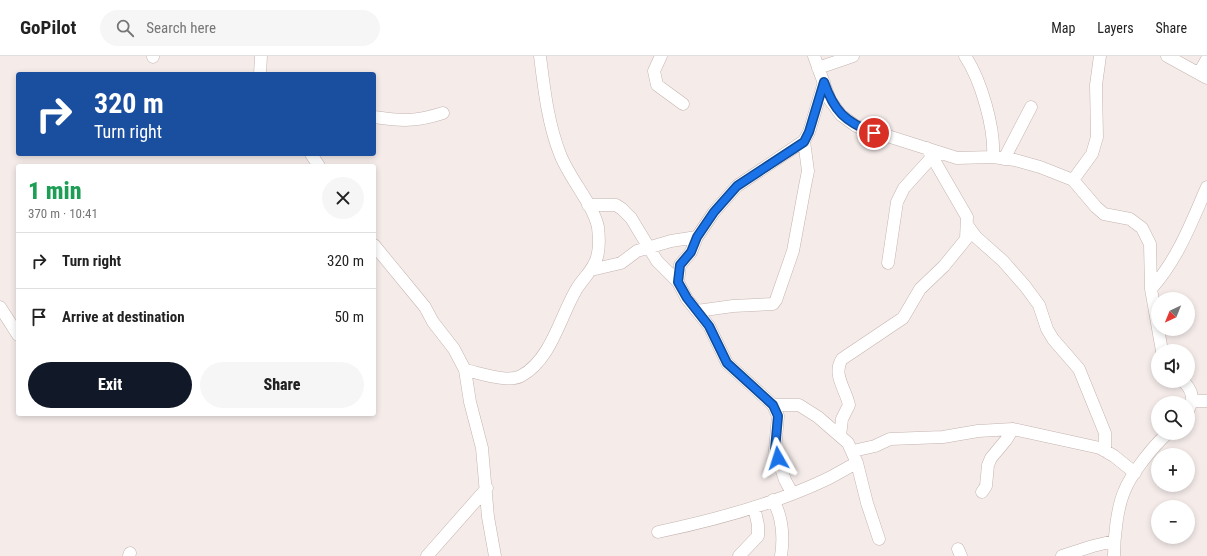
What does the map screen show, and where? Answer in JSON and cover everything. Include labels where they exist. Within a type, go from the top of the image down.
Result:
[{"type":"street","points":[[260,72],[261,56]]},
{"type":"street","points":[[465,370],[509,379],[522,375],[534,366],[549,345],[577,288],[591,270],[597,258],[599,240],[598,226],[560,155],[548,107],[540,56]]},
{"type":"street","points":[[661,56],[654,71],[657,84],[683,104]]},
{"type":"street","points":[[814,56],[830,100],[837,110],[856,126],[930,152],[957,158],[998,158],[1040,167],[1073,180],[1104,214],[1130,219],[1142,228],[1150,244],[1152,289],[1161,344]]},
{"type":"street","points":[[818,68],[853,56]]},
{"type":"street","points":[[965,56],[978,85],[985,106],[998,158]]},
{"type":"street","points":[[1073,180],[1092,154],[1097,137],[1096,85],[1100,56]]},
{"type":"street","points":[[1168,56],[1203,75],[1207,59]]},
{"type":"street","points":[[678,282],[680,265],[691,252],[697,237],[714,212],[737,186],[804,142],[809,132],[824,82]]},
{"type":"street","points":[[998,158],[1031,108]]},
{"type":"street","points":[[376,117],[396,120],[422,120],[442,113]]},
{"type":"street","points":[[697,311],[733,306],[768,305],[773,304],[776,300],[793,251],[808,171],[804,142]]},
{"type":"street","points":[[840,436],[842,419],[849,405],[838,375],[838,365],[842,359],[902,318],[920,289],[944,266],[966,238],[968,226],[967,217],[930,152]]},
{"type":"street","points":[[888,263],[897,202],[904,188],[930,152]]},
{"type":"street","points":[[1152,289],[1162,277],[1176,254],[1192,223],[1207,187]]},
{"type":"street","points":[[588,205],[616,205],[631,218],[657,261],[678,282],[709,326],[727,363],[773,405],[778,416],[775,450],[784,480],[792,493]]},
{"type":"street","points":[[968,226],[976,238],[1003,261],[1025,286],[1039,305],[1047,329],[1053,339],[1080,369],[1105,433],[1105,451]]},
{"type":"street","points":[[591,270],[621,263],[633,254],[648,248],[671,241],[697,237]]},
{"type":"street","points":[[376,247],[425,307],[433,322],[454,349],[465,370],[470,402],[482,448],[488,517],[495,556]]},
{"type":"street","points":[[0,307],[16,332]]},
{"type":"street","points":[[1195,405],[1207,401]]},
{"type":"street","points":[[773,405],[799,404],[818,417],[848,443],[855,457],[867,503],[880,539]]},
{"type":"street","points":[[982,492],[986,486],[988,465],[991,458],[1013,429]]},
{"type":"street","points":[[658,532],[719,518],[754,507],[825,480],[855,457],[890,439],[943,437],[978,430],[1013,429],[1100,448],[1135,473]]},
{"type":"street","points":[[1114,556],[1114,541],[1124,492],[1154,445],[1160,440]]},
{"type":"street","points":[[430,556],[486,488]]},
{"type":"street","points":[[773,500],[780,513],[783,537],[781,556]]},
{"type":"street","points":[[739,556],[758,536],[758,525],[754,507]]},
{"type":"street","points":[[1062,556],[1114,541]]},
{"type":"street","points":[[1085,556],[1094,546]]},
{"type":"route","points":[[778,458],[775,450],[778,416],[773,405],[764,395],[755,390],[727,363],[709,326],[687,298],[678,282],[680,265],[691,252],[697,237],[705,224],[737,186],[758,173],[790,149],[799,146],[804,142],[816,112],[824,82],[830,100],[841,115],[856,126],[874,133]]}]
